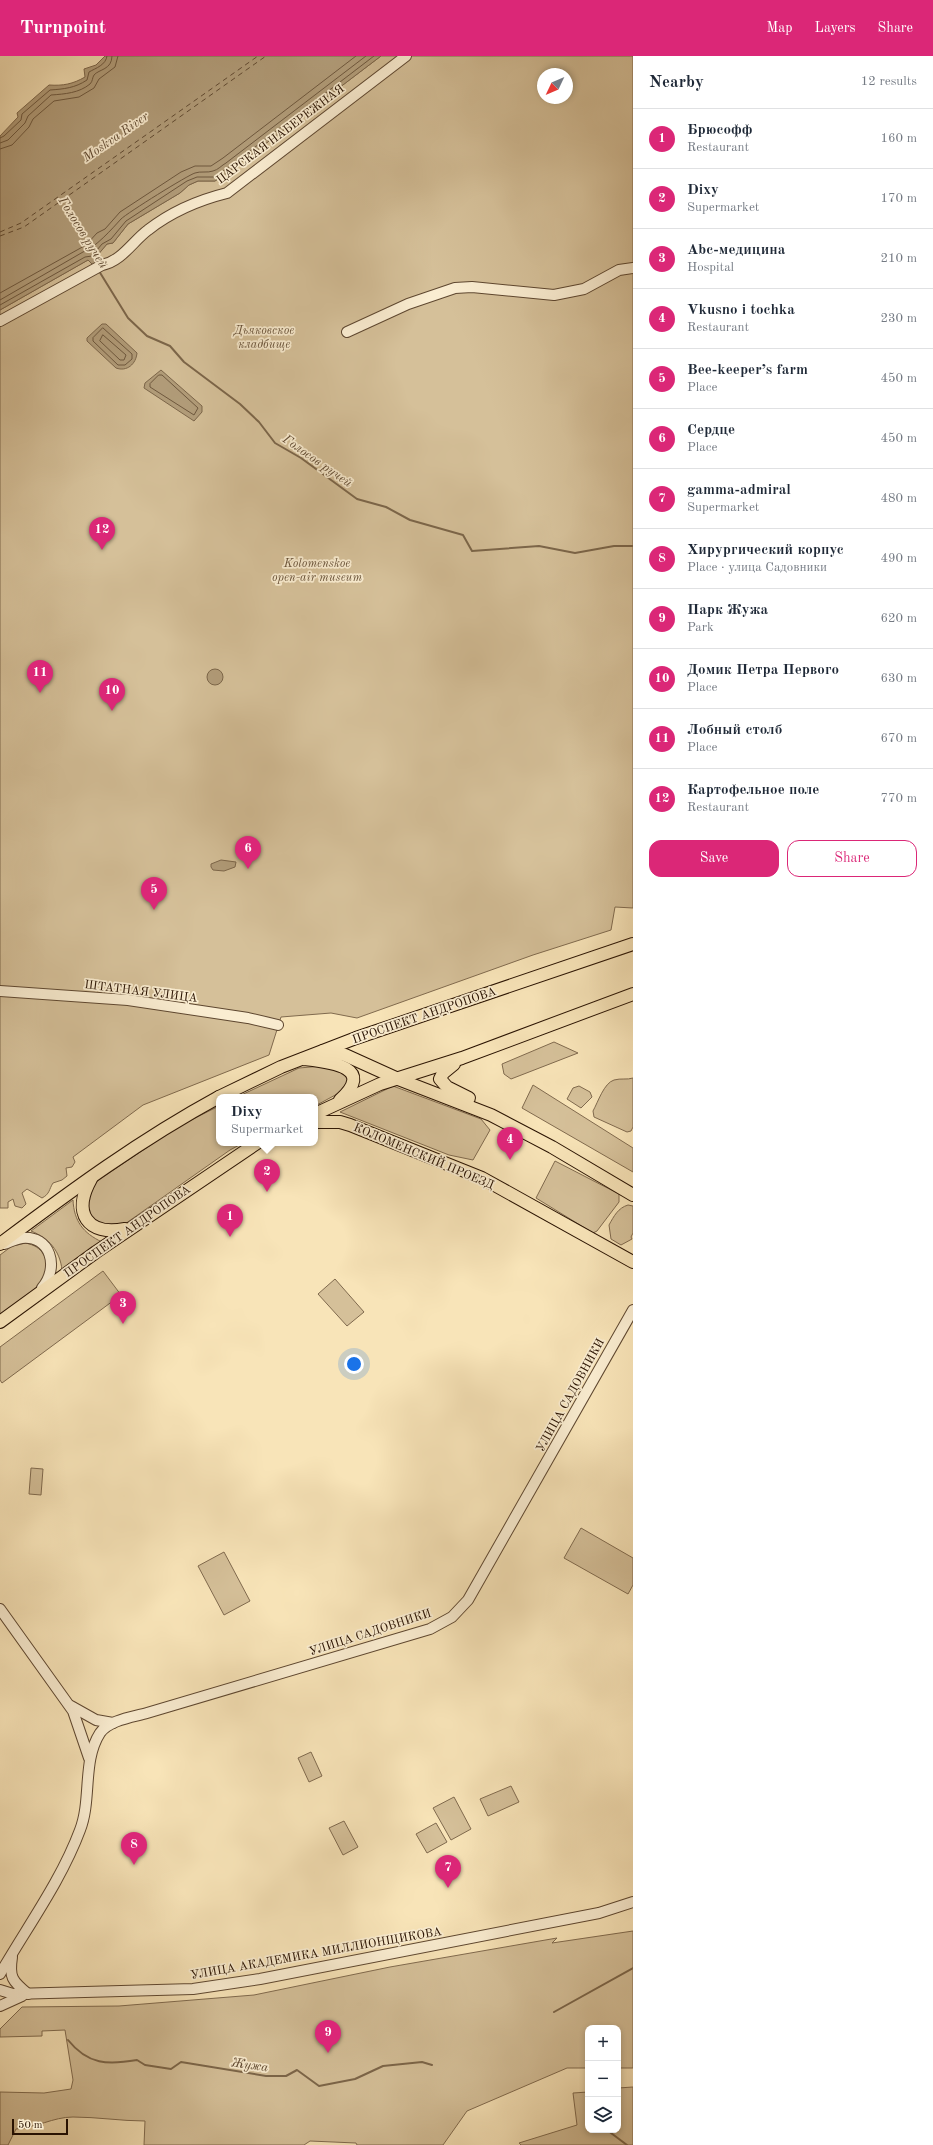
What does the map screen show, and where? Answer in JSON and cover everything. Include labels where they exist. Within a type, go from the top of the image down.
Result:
[{"type":"main road","name":"ПРОСПЕКТ АНДРОПОВА","points":[[225,1094],[300,1059],[321,1051],[633,944]]},
{"type":"main road","points":[[318,1112],[380,1084],[462,1058],[633,994]]},
{"type":"main road","points":[[321,1051],[345,1055],[398,1079],[491,1115],[552,1147],[633,1196]]},
{"type":"main road","points":[[462,1058],[446,1070],[440,1079],[447,1087],[487,1108],[491,1115]]},
{"type":"main road","points":[[300,1059],[332,1063],[350,1071],[354,1080],[351,1088],[335,1104]]},
{"type":"main road","name":"ПРОСПЕКТ АНДРОПОВА","points":[[0,1245],[93,1175],[150,1136],[216,1099]]},
{"type":"main road","name":"КОЛОМЕНСКИЙ ПРОЕЗД","points":[[318,1122],[340,1122],[350,1125],[482,1178],[633,1262]]},
{"type":"main road","name":"ПРОСПЕКТ АНДРОПОВА","points":[[0,1322],[185,1189],[251,1146]]},
{"type":"main road","points":[[93,1175],[82,1197],[83,1211],[88,1221],[93,1226],[108,1232],[131,1228]]},
{"type":"street","name":"ЦАРСКАЯ НАБЕРЕЖНАЯ","points":[[0,321],[102,265],[112,263],[146,231],[162,221],[200,200],[227,193],[406,56]]},
{"type":"street","points":[[347,332],[408,304],[454,288],[479,287],[554,295],[584,289],[619,270],[633,268]]},
{"type":"street","name":"ШТАТНАЯ УЛИЦА","points":[[0,991],[128,1000],[248,1018],[278,1025]]},
{"type":"street","points":[[0,1245],[15,1239],[25,1238],[38,1242],[45,1248],[51,1258],[52,1271],[49,1280],[36,1296]]},
{"type":"street","name":"УЛИЦА САДОВНИКИ","points":[[100,1734],[113,1723],[430,1629],[452,1617],[468,1600],[633,1310]]},
{"type":"street","points":[[0,1609],[77,1718],[90,1762]]},
{"type":"street","name":"УЛИЦА САДОВНИКИ","points":[[68,1704],[80,1713],[94,1719],[113,1723]]},
{"type":"street","points":[[0,1974],[54,1882],[80,1831],[87,1804],[90,1762],[93,1748],[100,1734],[100,1724],[94,1719],[83,1720],[81,1733]]},
{"type":"street","points":[[81,1733],[91,1740],[100,1734]]},
{"type":"street","name":"УЛИЦА АКАДЕМИКА МИЛЛИОНЩИКОВА","points":[[0,1990],[13,1994],[28,1994],[200,1988],[260,1979],[599,1913],[633,1902]]},
{"type":"street","points":[[0,2006],[28,1994],[11,1977],[10,1972],[14,1950]]},
{"type":"green space","name":"Kolomenskoe open-air museum","points":[[381,56],[633,56],[633,908],[615,907],[611,930],[533,955],[357,1018],[331,1013],[281,1017],[269,1055],[143,1105],[73,1157],[75,1162],[72,1167],[66,1168],[67,1176],[62,1180],[53,1183],[45,1196],[42,1198],[27,1189],[22,1193],[26,1204],[22,1208],[15,1206],[13,1199],[8,1202],[8,1208],[0,1208],[0,310],[88,260],[99,264],[96,256],[107,244],[113,243],[128,224],[180,193],[189,185],[198,181],[215,181]]},
{"type":"green space","points":[[554,1042],[578,1053],[511,1079],[504,1074],[502,1064]]},
{"type":"green space","points":[[322,1066],[344,1072],[350,1081],[339,1093],[318,1104],[318,1094],[243,1094],[299,1068]]},
{"type":"green space","points":[[633,1078],[633,1127],[631,1131],[627,1132],[594,1117],[593,1111],[602,1093],[610,1082],[619,1079]]},
{"type":"green space","points":[[533,1085],[633,1148],[633,1172],[522,1108]]},
{"type":"green space","points":[[393,1086],[481,1119],[490,1130],[473,1160],[449,1155],[340,1112]]},
{"type":"green space","points":[[579,1086],[590,1092],[592,1097],[581,1108],[567,1099],[573,1088]]},
{"type":"green space","points":[[216,1108],[216,1146],[237,1146],[122,1226],[96,1223],[87,1209],[91,1185],[179,1126]]},
{"type":"green space","points":[[555,1161],[619,1194],[619,1202],[597,1231],[593,1233],[536,1198]]},
{"type":"green space","points":[[73,1200],[75,1214],[81,1226],[90,1235],[102,1242],[62,1270],[56,1251],[43,1237],[31,1231]]},
{"type":"green space","points":[[628,1205],[633,1206],[632,1239],[621,1245],[611,1239],[609,1225],[619,1210]]},
{"type":"green space","points":[[26,1243],[41,1250],[47,1264],[46,1273],[34,1290],[0,1315],[0,1255],[12,1246]]},
{"type":"green space","points":[[103,1271],[121,1295],[2,1383],[0,1380],[0,1347]]},
{"type":"green space","points":[[335,1279],[364,1312],[347,1326],[318,1294]]},
{"type":"green space","points":[[31,1468],[43,1469],[41,1495],[29,1494]]},
{"type":"green space","points":[[581,1528],[633,1558],[633,1585],[628,1594],[564,1558]]},
{"type":"green space","points":[[224,1552],[250,1601],[224,1615],[198,1566]]},
{"type":"green space","points":[[311,1752],[322,1776],[309,1782],[298,1758]]},
{"type":"green space","points":[[511,1786],[519,1802],[488,1816],[480,1799]]},
{"type":"green space","points":[[454,1797],[471,1829],[451,1840],[433,1808]]},
{"type":"green space","points":[[344,1821],[358,1847],[343,1855],[329,1828]]},
{"type":"green space","points":[[436,1823],[447,1842],[427,1853],[416,1834]]},
{"type":"green space","points":[[633,1931],[633,2068],[621,2068],[621,2025],[585,2025],[585,2068],[567,2068],[467,2111],[443,2145],[357,2145],[356,2143],[310,2141],[304,2145],[144,2145],[145,2121],[66,2117],[31,2127],[16,2129],[8,2145],[0,2145],[0,2092],[44,2093],[71,2089],[73,2080],[65,2030],[42,2031],[42,2036],[0,2037],[0,2029],[22,2007],[119,2006],[254,1995],[390,1967],[557,1938],[552,1943]]},
{"type":"green space","points":[[633,2087],[633,2145],[521,2145],[519,2143],[577,2125],[573,2093],[585,2092],[585,2133],[621,2133],[621,2088]]},
{"type":"water","name":"Moskva River","points":[[105,56],[381,56],[215,181],[198,181],[189,185],[180,193],[128,224],[113,243],[107,244],[97,256],[99,264],[95,267],[88,260],[0,310],[0,136],[18,117],[17,113],[49,85],[68,84],[85,77],[84,69],[96,65]]},
{"type":"water","points":[[102,324],[106,324],[137,353],[133,364],[127,368],[116,368],[87,341],[87,338]]},
{"type":"water","points":[[161,370],[202,406],[202,412],[194,421],[144,388],[145,383]]},
{"type":"water","points":[[212,669],[218,669],[223,674],[221,683],[218,685],[212,685],[207,680],[207,674]]},
{"type":"water","points":[[221,860],[236,862],[235,867],[224,871],[213,870],[211,864]]},
{"type":"waterway","name":"Голосов ручей","points":[[99,271],[128,318],[147,336],[170,346],[184,362],[240,404],[259,422],[275,443],[301,458],[357,499],[386,507],[410,520],[463,535],[472,551],[539,546],[575,553],[614,546],[633,546]]},
{"type":"waterway","points":[[554,2012],[633,1968]]},
{"type":"waterway","name":"Жужа","points":[[68,2040],[83,2054],[91,2059],[99,2061],[127,2062],[137,2060],[145,2065],[171,2069],[181,2062],[266,2076],[286,2076],[297,2070],[319,2086],[355,2079],[383,2066],[422,2062],[432,2065]]},
{"type":"waterway","name":"Жужа","points":[[611,2133],[627,2145]]},
{"type":"ferry route","points":[[0,232],[21,223],[258,56]]},
{"type":"ferry route","points":[[0,236],[24,227],[266,56]]},
{"type":"place","name":"Картофельное поле","points":[[102,550]]},
{"type":"place","name":"Лобный столб","points":[[40,693]]},
{"type":"place","name":"Домик Петра Первого","points":[[112,711]]},
{"type":"place","name":"Сердце","points":[[248,869]]},
{"type":"place","name":"Bee-keeper’s farm","points":[[154,910]]},
{"type":"place","name":"Vkusno i tochka","points":[[510,1160]]},
{"type":"place","name":"Dixy","points":[[267,1192]]},
{"type":"place","name":"Брюсофф","points":[[230,1237]]},
{"type":"place","name":"Abc-медицина","points":[[123,1324]]},
{"type":"place","name":"Хирургический корпус","points":[[134,1865]]},
{"type":"place","name":"gamma-admiral","points":[[448,1888]]},
{"type":"place","name":"Парк Жужа","points":[[328,2053]]},
{"type":"park label","name":"Дьяковское кладбище","points":[[264,337]]}]
